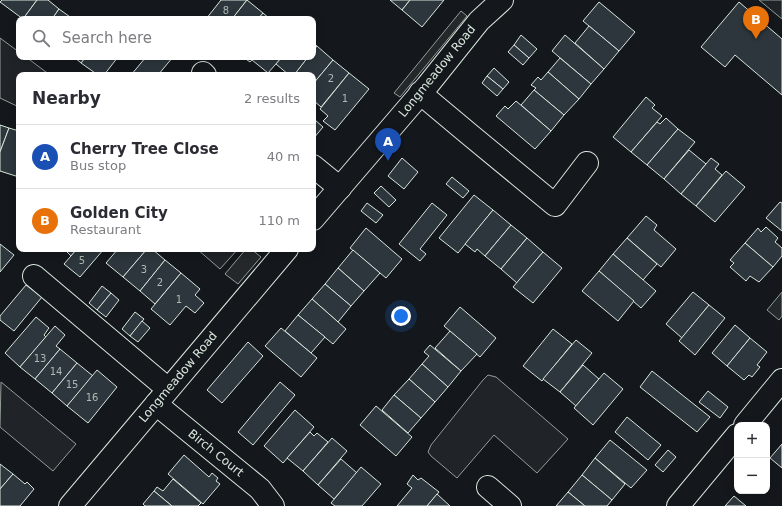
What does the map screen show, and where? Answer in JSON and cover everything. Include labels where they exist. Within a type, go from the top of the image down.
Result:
[{"type":"street","name":"Longmeadow Road","points":[[316,216],[420,93],[478,21],[502,0]]},
{"type":"street","points":[[420,93],[555,205],[587,163]]},
{"type":"street","points":[[316,168],[340,188]]},
{"type":"street","name":"Longmeadow Road","points":[[70,506],[284,252]]},
{"type":"street","name":"Birch Court","points":[[34,276],[260,489],[273,506]]},
{"type":"street","points":[[747,422],[782,380]]},
{"type":"street","points":[[678,506],[734,439]]},
{"type":"street","points":[[488,487],[510,506]]},
{"type":"shaded area","points":[[759,0],[782,0],[782,19]]},
{"type":"shaded area","points":[[461,11],[467,16],[400,97],[394,93]]},
{"type":"shaded area","points":[[0,38],[16,50],[16,60],[30,60],[46,72],[16,72],[16,106],[0,98]]},
{"type":"shaded area","points":[[200,252],[235,252],[220,269]]},
{"type":"shaded area","points":[[243,252],[255,252],[261,257],[238,284],[225,274]]},
{"type":"shaded area","points":[[782,292],[782,316],[779,320],[767,310]]},
{"type":"shaded area","points":[[488,375],[496,377],[568,439],[537,473],[494,435],[457,478],[428,452],[431,445]]},
{"type":"shaded area","points":[[1,382],[76,444],[53,471],[0,427]]},
{"type":"building","points":[[2,0],[37,0],[25,16],[19,16],[0,2]]},
{"type":"building","points":[[37,0],[48,0],[59,9],[54,16],[25,16]]},
{"type":"building","points":[[221,0],[247,0],[234,16],[208,16]]},
{"type":"building","points":[[247,0],[263,13],[260,16],[234,16]]},
{"type":"building","points":[[390,0],[410,0],[402,10]]},
{"type":"building","points":[[410,0],[444,0],[422,27],[402,10]]},
{"type":"building","points":[[599,2],[635,32],[619,51],[583,21]]},
{"type":"building","points":[[739,2],[782,39],[782,95],[735,55],[725,67],[701,47]]},
{"type":"building","points":[[59,9],[69,16],[54,16]]},
{"type":"building","points":[[589,26],[619,51],[604,69],[575,43]]},
{"type":"building","points":[[521,35],[537,49],[529,58],[514,45]]},
{"type":"building","points":[[565,35],[604,69],[591,84],[552,51]]},
{"type":"building","points":[[514,45],[529,58],[523,65],[508,52]]},
{"type":"building","points":[[317,46],[333,60],[316,80],[316,72],[296,72],[306,60],[316,60]]},
{"type":"building","points":[[560,58],[591,84],[579,99],[548,72]]},
{"type":"building","points":[[84,60],[116,60],[106,72],[94,72],[81,63]]},
{"type":"building","points":[[144,60],[170,60],[160,72],[134,72]]},
{"type":"building","points":[[252,60],[279,60],[269,72],[267,72]]},
{"type":"building","points":[[279,60],[306,60],[296,72],[285,72],[276,64]]},
{"type":"building","points":[[333,60],[349,73],[321,107],[316,103],[316,80]]},
{"type":"building","points":[[494,68],[509,82],[503,89],[487,76]]},
{"type":"building","points":[[548,72],[579,99],[564,115],[534,90],[536,88],[531,85],[538,77],[541,80]]},
{"type":"building","points":[[349,73],[369,89],[335,130],[323,121],[328,116],[320,109]]},
{"type":"building","points":[[487,76],[503,89],[497,96],[482,83]]},
{"type":"building","points":[[534,90],[564,115],[551,131],[521,105]]},
{"type":"building","points":[[646,97],[655,105],[652,108],[662,116],[631,152],[613,137]]},
{"type":"building","points":[[516,101],[551,131],[535,149],[496,116],[505,106],[508,109]]},
{"type":"building","points":[[666,118],[678,129],[647,165],[631,152],[657,122],[660,124]]},
{"type":"building","points":[[316,121],[323,127],[316,135]]},
{"type":"building","points":[[0,125],[9,128],[0,152]]},
{"type":"building","points":[[9,128],[16,130],[16,176],[0,171],[0,152]]},
{"type":"building","points":[[678,129],[695,142],[664,179],[647,165]]},
{"type":"building","points":[[689,150],[706,164],[681,194],[664,179]]},
{"type":"building","points":[[402,158],[418,172],[404,189],[388,176]]},
{"type":"building","points":[[711,158],[719,164],[715,169],[722,175],[696,206],[681,194]]},
{"type":"building","points":[[726,171],[745,187],[715,222],[696,206]]},
{"type":"building","points":[[452,177],[469,191],[463,198],[446,184]]},
{"type":"building","points":[[381,186],[396,200],[389,207],[374,193]]},
{"type":"building","points":[[474,195],[493,210],[458,253],[439,238]]},
{"type":"building","points":[[780,202],[782,203],[782,231],[766,218]]},
{"type":"building","points":[[367,203],[383,215],[376,223],[361,211]]},
{"type":"building","points":[[432,203],[447,215],[420,249],[426,254],[420,261],[399,244]]},
{"type":"building","points":[[493,210],[511,225],[485,256],[477,249],[475,252],[465,244]]},
{"type":"building","points":[[646,216],[657,225],[654,230],[676,249],[661,267],[627,238]]},
{"type":"building","points":[[511,225],[527,238],[501,269],[485,256]]},
{"type":"building","points":[[766,227],[778,238],[775,242],[782,248],[782,256],[773,267],[745,243],[758,228],[761,232]]},
{"type":"building","points":[[366,228],[402,259],[386,278],[350,248]]},
{"type":"building","points":[[527,238],[543,252],[517,283],[501,269]]},
{"type":"building","points":[[627,238],[657,264],[643,280],[613,254]]},
{"type":"building","points":[[745,243],[773,267],[759,282],[750,276],[746,281],[730,267],[734,263],[730,260]]},
{"type":"building","points":[[0,244],[14,255],[0,272]]},
{"type":"building","points":[[353,250],[380,273],[364,291],[338,268]]},
{"type":"building","points":[[67,252],[74,252],[71,256]]},
{"type":"building","points":[[74,252],[101,252],[80,277],[64,264]]},
{"type":"building","points":[[115,252],[144,252],[123,277],[106,263]]},
{"type":"building","points":[[144,252],[156,252],[165,260],[140,291],[123,277]]},
{"type":"building","points":[[543,252],[562,268],[533,303],[513,287]]},
{"type":"building","points":[[613,254],[656,291],[641,308],[599,271]]},
{"type":"building","points":[[165,260],[181,273],[155,304],[140,291]]},
{"type":"building","points":[[338,268],[364,291],[351,306],[325,284]]},
{"type":"building","points":[[599,271],[634,301],[618,321],[582,291]]},
{"type":"building","points":[[181,273],[200,289],[195,295],[204,303],[195,313],[186,306],[170,325],[151,309]]},
{"type":"building","points":[[325,284],[351,306],[338,322],[312,299]]},
{"type":"building","points":[[26,285],[42,297],[14,331],[0,320],[0,316]]},
{"type":"building","points":[[102,286],[111,293],[97,310],[89,303]]},
{"type":"building","points":[[693,292],[709,305],[682,338],[666,324]]},
{"type":"building","points":[[111,293],[119,300],[106,317],[97,310]]},
{"type":"building","points":[[312,299],[346,329],[333,344],[298,315]]},
{"type":"building","points":[[709,305],[725,318],[695,355],[679,341]]},
{"type":"building","points":[[460,307],[496,338],[480,357],[444,326]]},
{"type":"building","points":[[135,312],[144,319],[130,336],[122,329]]},
{"type":"building","points":[[298,315],[325,337],[311,353],[285,331]]},
{"type":"building","points":[[36,317],[49,328],[44,335],[46,337],[20,367],[5,353]]},
{"type":"building","points":[[142,321],[150,328],[138,342],[130,336]]},
{"type":"building","points":[[735,325],[750,338],[727,366],[712,353]]},
{"type":"building","points":[[55,326],[65,335],[56,346],[60,349],[35,379],[20,367]]},
{"type":"building","points":[[281,328],[317,358],[301,377],[265,346]]},
{"type":"building","points":[[553,329],[572,344],[542,381],[523,366]]},
{"type":"building","points":[[450,331],[477,354],[461,371],[435,348]]},
{"type":"building","points":[[750,338],[767,352],[757,365],[760,367],[752,377],[749,375],[744,380],[727,366]]},
{"type":"building","points":[[576,340],[592,353],[560,392],[543,379]]},
{"type":"building","points":[[248,342],[263,356],[222,403],[207,390]]},
{"type":"building","points":[[430,345],[461,371],[448,387],[422,364],[429,356],[424,352]]},
{"type":"building","points":[[60,349],[77,363],[52,393],[35,379]]},
{"type":"building","points":[[77,363],[93,376],[67,406],[52,393]]},
{"type":"building","points":[[422,364],[448,387],[435,402],[409,379]]},
{"type":"building","points":[[583,365],[599,379],[576,406],[560,392]]},
{"type":"building","points":[[97,370],[117,387],[88,423],[67,406]]},
{"type":"building","points":[[652,371],[710,417],[697,432],[640,387]]},
{"type":"building","points":[[604,373],[623,389],[593,425],[574,408]]},
{"type":"building","points":[[409,379],[435,402],[421,418],[394,395]]},
{"type":"building","points":[[280,382],[295,395],[253,445],[238,432]]},
{"type":"building","points":[[708,391],[728,407],[720,418],[699,402]]},
{"type":"building","points":[[394,395],[421,418],[408,433],[382,410]]},
{"type":"building","points":[[376,406],[412,437],[396,456],[360,425]]},
{"type":"building","points":[[295,410],[314,427],[283,463],[264,446]]},
{"type":"building","points":[[627,417],[661,445],[648,460],[615,432]]},
{"type":"building","points":[[310,432],[314,436],[317,433],[328,442],[303,471],[287,458]]},
{"type":"building","points":[[332,438],[347,451],[318,485],[303,471]]},
{"type":"building","points":[[610,440],[647,470],[631,488],[595,458]]},
{"type":"building","points":[[782,444],[782,468],[770,458]]},
{"type":"building","points":[[668,450],[676,457],[663,472],[655,465]]},
{"type":"building","points":[[184,455],[209,477],[212,473],[218,478],[216,481],[220,484],[203,504],[168,474]]},
{"type":"building","points":[[595,458],[625,484],[612,500],[582,475]]},
{"type":"building","points":[[341,459],[357,473],[334,499],[318,485]]},
{"type":"building","points":[[0,464],[13,474],[0,489]]},
{"type":"building","points":[[361,467],[381,484],[362,506],[335,506],[331,503]]},
{"type":"building","points":[[13,474],[25,484],[27,482],[34,489],[20,506],[0,506],[0,489]]},
{"type":"building","points":[[413,475],[418,480],[421,478],[439,492],[427,506],[397,506],[412,488],[407,484]]},
{"type":"building","points":[[582,475],[612,500],[607,506],[585,506],[568,492]]},
{"type":"building","points":[[173,479],[201,503],[198,506],[172,506],[154,491],[157,487],[163,491]]},
{"type":"building","points":[[154,491],[172,506],[145,506],[143,504]]},
{"type":"building","points":[[568,492],[585,506],[556,506]]},
{"type":"building","points":[[437,494],[450,506],[427,506]]},
{"type":"building","points":[[734,496],[746,506],[725,506]]},
{"type":"place","name":"Golden City","points":[[756,39]]},
{"type":"place","name":"Cherry Tree Close","points":[[388,161]]}]
